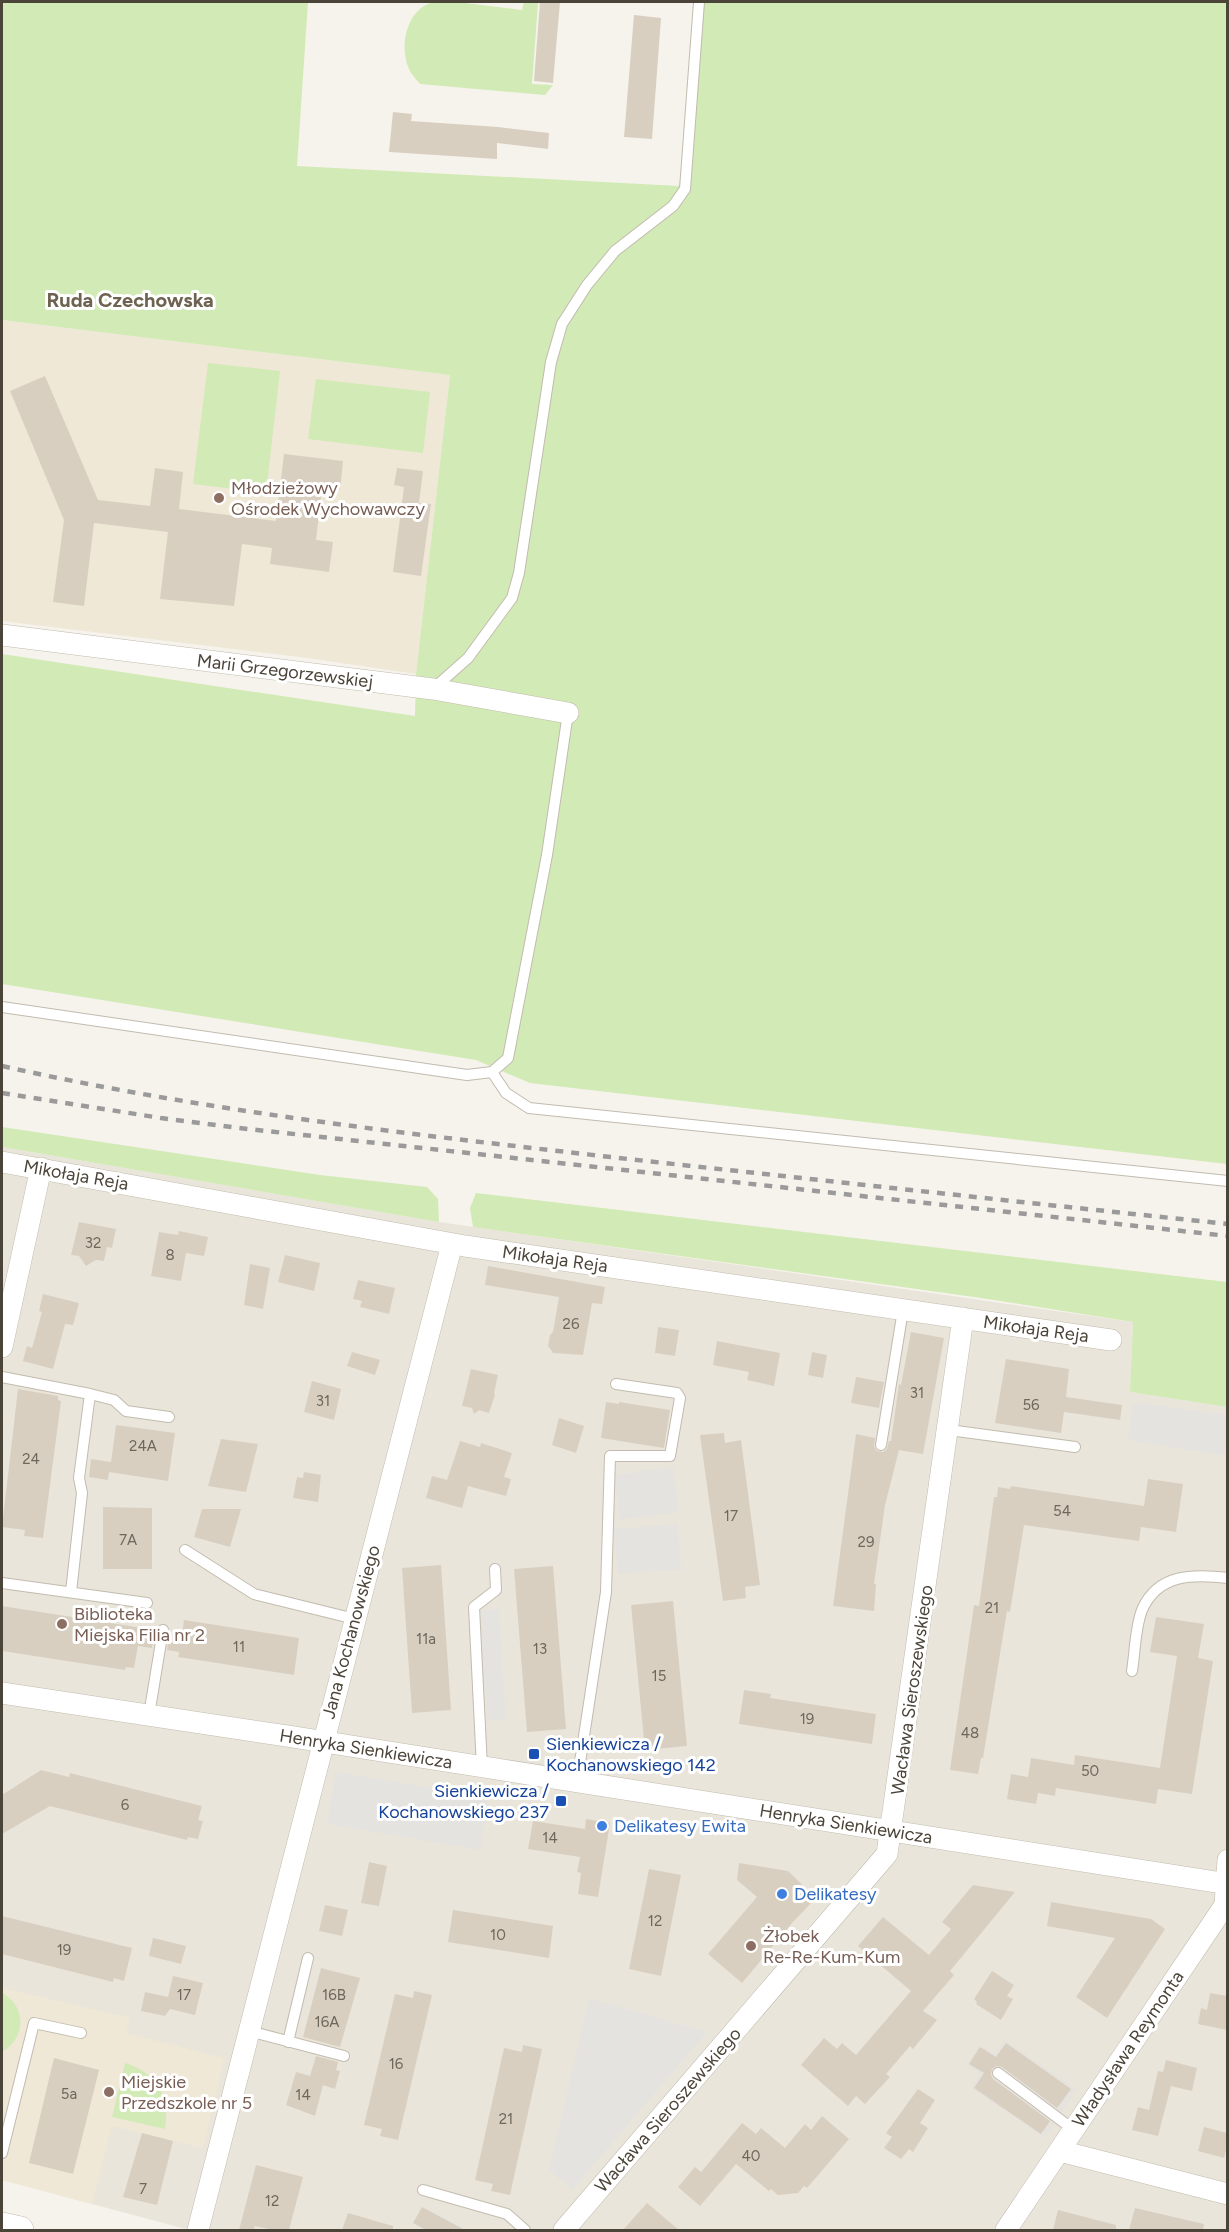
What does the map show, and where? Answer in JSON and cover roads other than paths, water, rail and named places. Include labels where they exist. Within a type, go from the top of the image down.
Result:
[{"type":"street","name":"Marii Grzegorzewskiej","points":[[2,635],[433,689],[568,713]]},
{"type":"street","name":"Mikołaja Reja","points":[[2,1162],[452,1244],[1111,1340]]},
{"type":"street","points":[[2,1339],[41,1168]]},
{"type":"street","name":"Jana Kochanowskiego","points":[[198,2230],[452,1244]]},
{"type":"street","name":"Wacława Sieroszewskiego","points":[[564,2230],[888,1854],[963,1318]]},
{"type":"street","name":"Henryka Sienkiewicza","points":[[2,1693],[1227,1884]]},
{"type":"street","name":"Władysława Reymonta","points":[[1006,2230],[1225,1905],[1227,1860]]},
{"type":"street","points":[[1060,2151],[1227,2194]]},
{"type":"street","points":[[2,2226],[20,2230]]},
{"type":"lane","points":[[433,689],[468,658],[512,598],[519,573],[551,362],[562,324],[587,285],[615,251],[673,206],[685,189],[699,2]]},
{"type":"lane","points":[[2,1007],[467,1075],[492,1072],[508,1058],[547,855],[568,713]]},
{"type":"lane","points":[[492,1072],[506,1092],[529,1108],[1227,1181]]},
{"type":"lane","points":[[881,1445],[903,1310]]},
{"type":"lane","points":[[2,1377],[114,1400],[126,1411],[169,1417]]},
{"type":"lane","points":[[577,1782],[606,1592],[610,1456],[670,1456],[680,1398],[677,1393],[616,1384]]},
{"type":"lane","points":[[71,1592],[82,1493],[79,1478],[90,1394]]},
{"type":"lane","points":[[949,1430],[1075,1447]]},
{"type":"lane","points":[[185,1550],[254,1594],[355,1619]]},
{"type":"lane","points":[[482,1767],[474,1607],[496,1590],[495,1569]]},
{"type":"lane","points":[[1132,1671],[1141,1612],[1158,1590],[1170,1581],[1184,1576],[1227,1578]]},
{"type":"lane","points":[[2,1582],[147,1603]]},
{"type":"lane","points":[[149,1715],[163,1630]]},
{"type":"lane","points":[[288,2042],[308,1958]]},
{"type":"lane","points":[[2,2147],[34,2023],[81,2033]]},
{"type":"lane","points":[[249,2031],[344,2056]]},
{"type":"lane","points":[[998,2073],[1074,2130]]},
{"type":"lane","points":[[423,2190],[507,2214],[525,2230]]},
{"type":"railway","points":[[2,1066],[157,1097],[314,1121],[628,1159],[1228,1224]]},
{"type":"railway","points":[[2,1093],[239,1128],[1228,1236]]},
{"type":"place","name":"Młodzieżowy Ośrodek Wychowawczy","points":[[219,498]]},
{"type":"place","name":"Biblioteka Miejska Filia nr 2","points":[[62,1624]]},
{"type":"place","name":"Sienkiewicza / Kochanowskiego 142","points":[[534,1754]]},
{"type":"place","name":"Sienkiewicza / Kochanowskiego 237","points":[[561,1801]]},
{"type":"place","name":"Delikatesy Ewita","points":[[602,1826]]},
{"type":"place","name":"Delikatesy","points":[[782,1894]]},
{"type":"place","name":"Żłobek Re-Re-Kum-Kum","points":[[751,1946]]},
{"type":"place","name":"Miejskie Przedszkole nr 5","points":[[109,2092]]},
{"type":"district","name":"Ruda Czechowska","points":[[130,300]]}]
